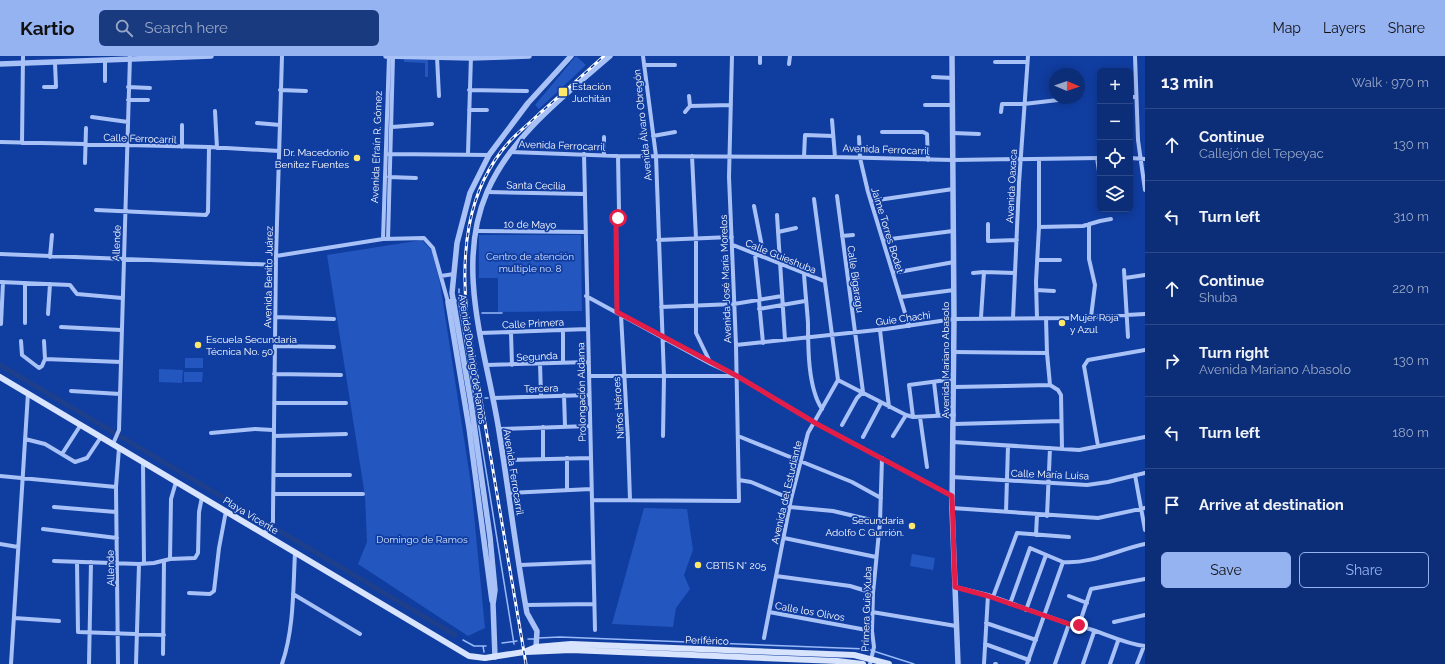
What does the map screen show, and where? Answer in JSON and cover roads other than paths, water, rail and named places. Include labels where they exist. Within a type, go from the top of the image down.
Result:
[{"type":"main road","name":"Playa Vicente","points":[[0,377],[80,426],[101,437],[115,442],[119,448],[454,648],[474,657],[495,657]]},
{"type":"main road","name":"Periférico","points":[[495,657],[524,652],[536,647],[570,644],[872,656],[889,664]]},
{"type":"main road","name":"Periférico","points":[[524,652],[536,653],[571,650],[837,661],[863,664]]},
{"type":"main road","points":[[495,657],[496,664]]},
{"type":"street","points":[[22,143],[23,56]]},
{"type":"street","points":[[0,64],[55,63],[79,59],[105,60],[130,57],[210,56]]},
{"type":"street","name":"Avenida Benito Juárez","points":[[264,534],[272,522],[274,494],[276,256],[282,56]]},
{"type":"street","points":[[390,56],[529,56]]},
{"type":"street","name":"Avenida Efraín R. Gómez","points":[[385,239],[392,127],[390,56]]},
{"type":"street","name":"Avenida Efraín R. Gómez","points":[[385,239],[384,154],[390,56]]},
{"type":"street","points":[[561,56],[565,63]]},
{"type":"street","name":"Avenida Domingo de Ramos","points":[[495,657],[493,604],[487,537],[468,404],[451,302],[454,274],[463,216],[470,193],[489,155],[523,109],[571,56]]},
{"type":"street","points":[[511,152],[545,114],[610,56]]},
{"type":"street","name":"Avenida Álvaro Obregón","points":[[643,56],[656,156],[664,377],[663,436]]},
{"type":"street","name":"Avenida José María Morelos","points":[[630,500],[739,501],[737,376],[729,157],[732,56]]},
{"type":"street","points":[[760,56],[760,63]]},
{"type":"street","points":[[789,64],[790,56]]},
{"type":"street","name":"Avenida Mariano Abasolo","points":[[952,56],[954,262],[954,424],[952,508],[958,664]]},
{"type":"street","name":"Avenida Oaxaca","points":[[1013,318],[1024,104],[1028,56]]},
{"type":"street","points":[[1135,56],[1140,159],[1145,190]]},
{"type":"street","name":"Allende","points":[[115,442],[119,430],[124,211],[128,146],[128,87],[130,57]]},
{"type":"street","points":[[437,57],[439,96]]},
{"type":"street","points":[[468,153],[471,57]]},
{"type":"street","points":[[105,60],[105,81]]},
{"type":"street","points":[[995,62],[1027,62]]},
{"type":"street","points":[[44,87],[56,87],[55,63]]},
{"type":"street","points":[[644,65],[675,65]]},
{"type":"street","points":[[933,77],[953,78]]},
{"type":"street","points":[[128,87],[150,88]]},
{"type":"street","points":[[280,90],[306,90]]},
{"type":"street","points":[[469,90],[527,91]]},
{"type":"street","points":[[685,112],[690,106],[689,96]]},
{"type":"street","points":[[128,100],[148,100]]},
{"type":"street","points":[[1001,112],[1002,104],[1024,104],[1049,101]]},
{"type":"street","points":[[690,106],[731,105]]},
{"type":"street","points":[[926,105],[953,106]]},
{"type":"street","points":[[469,110],[487,110]]},
{"type":"street","points":[[215,111],[217,148]]},
{"type":"street","points":[[92,117],[128,122]]},
{"type":"street","points":[[832,120],[835,157]]},
{"type":"street","points":[[257,123],[280,125]]},
{"type":"street","points":[[392,127],[432,124]]},
{"type":"street","points":[[182,125],[182,147]]},
{"type":"street","points":[[85,163],[86,128]]},
{"type":"street","points":[[653,136],[675,132]]},
{"type":"street","points":[[882,132],[927,134],[928,160]]},
{"type":"street","points":[[953,133],[979,134]]},
{"type":"street","points":[[804,157],[805,135],[833,136]]},
{"type":"street","points":[[604,137],[604,155]]},
{"type":"street","name":"Jaime Torres Bodet","points":[[859,137],[860,158],[871,201],[909,326]]},
{"type":"street","name":"Calle Ferrocarril","points":[[0,142],[209,147],[279,151]]},
{"type":"street","points":[[96,210],[206,215],[208,212],[209,147]]},
{"type":"street","name":"Avenida Ferrocarril","points":[[536,647],[537,631],[527,613],[509,493],[474,293],[473,267],[476,231],[480,212],[487,192],[497,172],[511,152],[618,156],[835,157],[928,160],[1097,158]]},
{"type":"street","points":[[384,154],[468,153],[489,155]]},
{"type":"street","name":"Prolongación Aldama","points":[[584,154],[586,296],[589,362],[595,630]]},
{"type":"street","name":"Niños Héroes","points":[[618,156],[619,210],[616,227],[619,314],[628,441],[630,500]]},
{"type":"street","points":[[692,156],[696,238],[696,333],[711,364]]},
{"type":"street","points":[[1133,158],[1145,159]]},
{"type":"street","points":[[1037,318],[1036,290],[1040,159]]},
{"type":"street","points":[[389,177],[416,178]]},
{"type":"street","points":[[871,201],[953,189]]},
{"type":"street","name":"Santa Cecilia","points":[[487,192],[584,194]]},
{"type":"street","name":"Calle Bigaragu","points":[[837,196],[863,392]]},
{"type":"street","points":[[814,199],[838,380],[906,415],[913,417],[954,415]]},
{"type":"street","points":[[754,206],[764,257]]},
{"type":"street","points":[[777,215],[784,340]]},
{"type":"street","points":[[1039,227],[1083,226],[1111,219]]},
{"type":"street","points":[[988,224],[988,241],[1017,240]]},
{"type":"street","points":[[1089,224],[1089,259],[1095,285],[1091,317]]},
{"type":"street","points":[[778,232],[796,228]]},
{"type":"street","name":"10 de Mayo","points":[[476,231],[585,232]]},
{"type":"street","points":[[883,240],[953,231]]},
{"type":"street","points":[[50,257],[52,235]]},
{"type":"street","points":[[842,236],[853,235]]},
{"type":"street","points":[[658,240],[732,237]]},
{"type":"street","points":[[276,256],[385,239],[424,238],[433,248],[441,276],[451,302]]},
{"type":"street","name":"Calle Guieshuba","points":[[733,245],[824,281]]},
{"type":"street","points":[[0,254],[276,265]]},
{"type":"street","points":[[755,254],[763,343]]},
{"type":"street","points":[[1037,260],[1060,260]]},
{"type":"street","points":[[893,273],[954,262]]},
{"type":"street","points":[[1124,270],[1128,337]]},
{"type":"street","points":[[973,272],[1015,273]]},
{"type":"street","points":[[981,317],[984,272]]},
{"type":"street","points":[[441,276],[454,274]]},
{"type":"street","points":[[804,274],[808,322],[807,338],[814,392],[817,402],[822,409]]},
{"type":"street","points":[[1125,278],[1145,275]]},
{"type":"street","points":[[1,324],[2,282],[70,285],[77,294],[122,298]]},
{"type":"street","points":[[25,283],[25,323]]},
{"type":"street","points":[[48,314],[50,284]]},
{"type":"street","points":[[901,297],[954,290]]},
{"type":"street","points":[[1036,290],[1054,291]]},
{"type":"street","points":[[586,296],[711,364],[737,376],[814,422],[952,496]]},
{"type":"street","points":[[661,307],[734,304],[782,296]]},
{"type":"street","points":[[760,309],[805,300]]},
{"type":"street","name":"Guie Chachi","points":[[736,345],[855,333],[954,319],[981,317],[1091,317],[1145,314]]},
{"type":"street","points":[[275,317],[334,318]]},
{"type":"street","points":[[1046,318],[1046,353],[1050,385]]},
{"type":"street","points":[[61,327],[121,330]]},
{"type":"street","points":[[562,330],[563,362]]},
{"type":"street","name":"Calle Primera","points":[[480,333],[588,330]]},
{"type":"street","points":[[880,330],[889,407]]},
{"type":"street","points":[[511,333],[512,365]]},
{"type":"street","points":[[21,341],[22,355],[39,368],[42,366],[45,359],[44,340]]},
{"type":"street","points":[[275,346],[334,346]]},
{"type":"street","points":[[1098,446],[1084,366],[1085,362],[1088,360],[1145,350]]},
{"type":"street","points":[[954,352],[1046,353]]},
{"type":"street","points":[[45,359],[121,362]]},
{"type":"street","name":"Segunda","points":[[486,365],[589,362]]},
{"type":"street","points":[[540,363],[541,396]]},
{"type":"street","points":[[274,374],[341,375]]},
{"type":"street","points":[[589,376],[737,376]]},
{"type":"street","points":[[913,417],[909,385],[954,379]]},
{"type":"street","name":"Avenida del Estudiante","points":[[764,638],[791,499],[808,433],[838,380]]},
{"type":"street","points":[[934,382],[938,416]]},
{"type":"street","points":[[954,387],[1050,385],[1058,390],[1061,395],[1062,448]]},
{"type":"street","points":[[71,391],[120,394]]},
{"type":"street","points":[[842,425],[857,398],[863,392]]},
{"type":"street","points":[[11,664],[28,393]]},
{"type":"street","points":[[564,395],[565,426]]},
{"type":"street","name":"Tercera","points":[[493,398],[589,395]]},
{"type":"street","points":[[274,403],[346,403]]},
{"type":"street","points":[[863,437],[881,403]]},
{"type":"street","points":[[893,436],[906,415]]},
{"type":"street","points":[[920,417],[927,468]]},
{"type":"street","points":[[954,424],[1061,421]]},
{"type":"street","points":[[62,454],[80,426]]},
{"type":"street","points":[[498,429],[590,426]]},
{"type":"street","points":[[543,427],[543,459]]},
{"type":"street","points":[[211,433],[254,429],[274,430]]},
{"type":"street","points":[[274,436],[346,434]]},
{"type":"street","points":[[738,436],[852,482],[881,498]]},
{"type":"street","points":[[25,439],[45,444],[74,462],[87,458],[101,437]]},
{"type":"street","points":[[953,442],[1080,450],[1145,437]]},
{"type":"street","points":[[1006,512],[1008,446]]},
{"type":"street","name":"Allende","points":[[118,664],[116,487],[119,448]]},
{"type":"street","points":[[1047,516],[1050,448]]},
{"type":"street","points":[[567,458],[567,489]]},
{"type":"street","points":[[503,460],[591,458]]},
{"type":"street","name":"Primera Guie Xuba","points":[[872,656],[872,612],[880,522],[882,458]]},
{"type":"street","points":[[144,462],[144,564]]},
{"type":"street","name":"Calle María Luisa","points":[[952,477],[1087,485],[1145,473]]},
{"type":"street","points":[[274,475],[350,475]]},
{"type":"street","points":[[1135,475],[1143,509],[1145,530]]},
{"type":"street","points":[[0,476],[116,487]]},
{"type":"street","points":[[739,480],[751,482],[791,499]]},
{"type":"street","points":[[170,559],[171,499],[176,482]]},
{"type":"street","points":[[509,493],[591,489]]},
{"type":"street","points":[[274,494],[363,494]]},
{"type":"street","points":[[54,561],[144,564],[170,559],[195,558],[197,556],[202,497]]},
{"type":"street","points":[[592,500],[630,500]]},
{"type":"street","points":[[54,507],[116,512]]},
{"type":"street","points":[[790,507],[833,511],[880,522]]},
{"type":"street","points":[[952,508],[1047,516],[1098,518],[1143,509]]},
{"type":"street","points":[[189,592],[210,594],[214,591],[219,548],[226,512]]},
{"type":"street","points":[[1036,535],[1037,515]]},
{"type":"street","points":[[44,529],[117,538]]},
{"type":"street","points":[[984,664],[986,622],[990,596],[1017,533],[1069,537]]},
{"type":"street","points":[[784,538],[876,557]]},
{"type":"street","points":[[0,544],[18,547]]},
{"type":"street","points":[[1010,604],[1030,548],[1063,562],[1088,561],[1120,550],[1145,544]]},
{"type":"street","points":[[282,664],[288,645],[295,553]]},
{"type":"street","points":[[1026,610],[1046,555]]},
{"type":"street","points":[[163,654],[164,561]]},
{"type":"street","points":[[77,562],[77,631],[90,633],[164,635]]},
{"type":"street","points":[[89,664],[91,562]]},
{"type":"street","points":[[520,565],[593,562]]},
{"type":"street","points":[[985,644],[1028,662],[1063,562]]},
{"type":"street","points":[[136,664],[139,564]]},
{"type":"street","points":[[776,576],[850,586],[873,593]]},
{"type":"street","points":[[1079,625],[1091,589],[1145,579]]},
{"type":"street","points":[[955,587],[990,596],[1069,624],[1079,625],[1118,641],[1144,646],[1137,664]]},
{"type":"street","points":[[293,594],[360,634]]},
{"type":"street","points":[[1070,596],[1087,603]]},
{"type":"street","points":[[526,605],[594,604]]},
{"type":"street","name":"Calle los Olivos","points":[[769,612],[872,631]]},
{"type":"street","points":[[872,612],[956,626]]},
{"type":"street","points":[[1114,622],[1145,614]]},
{"type":"street","points":[[14,618],[59,621]]},
{"type":"street","points":[[986,622],[1036,640]]},
{"type":"street","points":[[1055,664],[1069,624]]},
{"type":"street","points":[[1083,664],[1094,632]]},
{"type":"street","points":[[1110,664],[1118,641]]},
{"type":"waterway","points":[[459,289],[459,304],[514,644]]},
{"type":"waterway","points":[[482,313],[502,313]]},
{"type":"waterway","points":[[0,365],[455,635]]},
{"type":"waterway","points":[[538,638],[560,637],[867,649],[914,664]]},
{"type":"waterway","points":[[528,639],[534,639]]},
{"type":"waterway","points":[[463,640],[474,646],[486,646]]},
{"type":"waterway","points":[[502,643],[517,641]]},
{"type":"waterway","points":[[483,646],[484,652]]},
{"type":"railway","points":[[526,664],[467,318],[465,295],[466,248],[469,225],[475,203],[483,181],[494,161],[516,135],[604,56]]},
{"type":"place","name":"Estación Juchitán","points":[[563,92]]},
{"type":"place","name":"Dr. Macedonio Benítez Fuentes","points":[[357,158]]},
{"type":"place","name":"Mujer Roja y Azul","points":[[1062,323]]},
{"type":"place","name":"Escuela Secundaria Técnica No. 50","points":[[198,345]]},
{"type":"place","name":"Secundaria Adolfo C Gurrión.","points":[[912,526]]},
{"type":"place","name":"CBTIS N° 205","points":[[698,565]]},
{"type":"park label","name":"Centro de atención multiple no. 8","points":[[530,262]]},
{"type":"park label","name":"Domingo de Ramos","points":[[422,539]]}]
